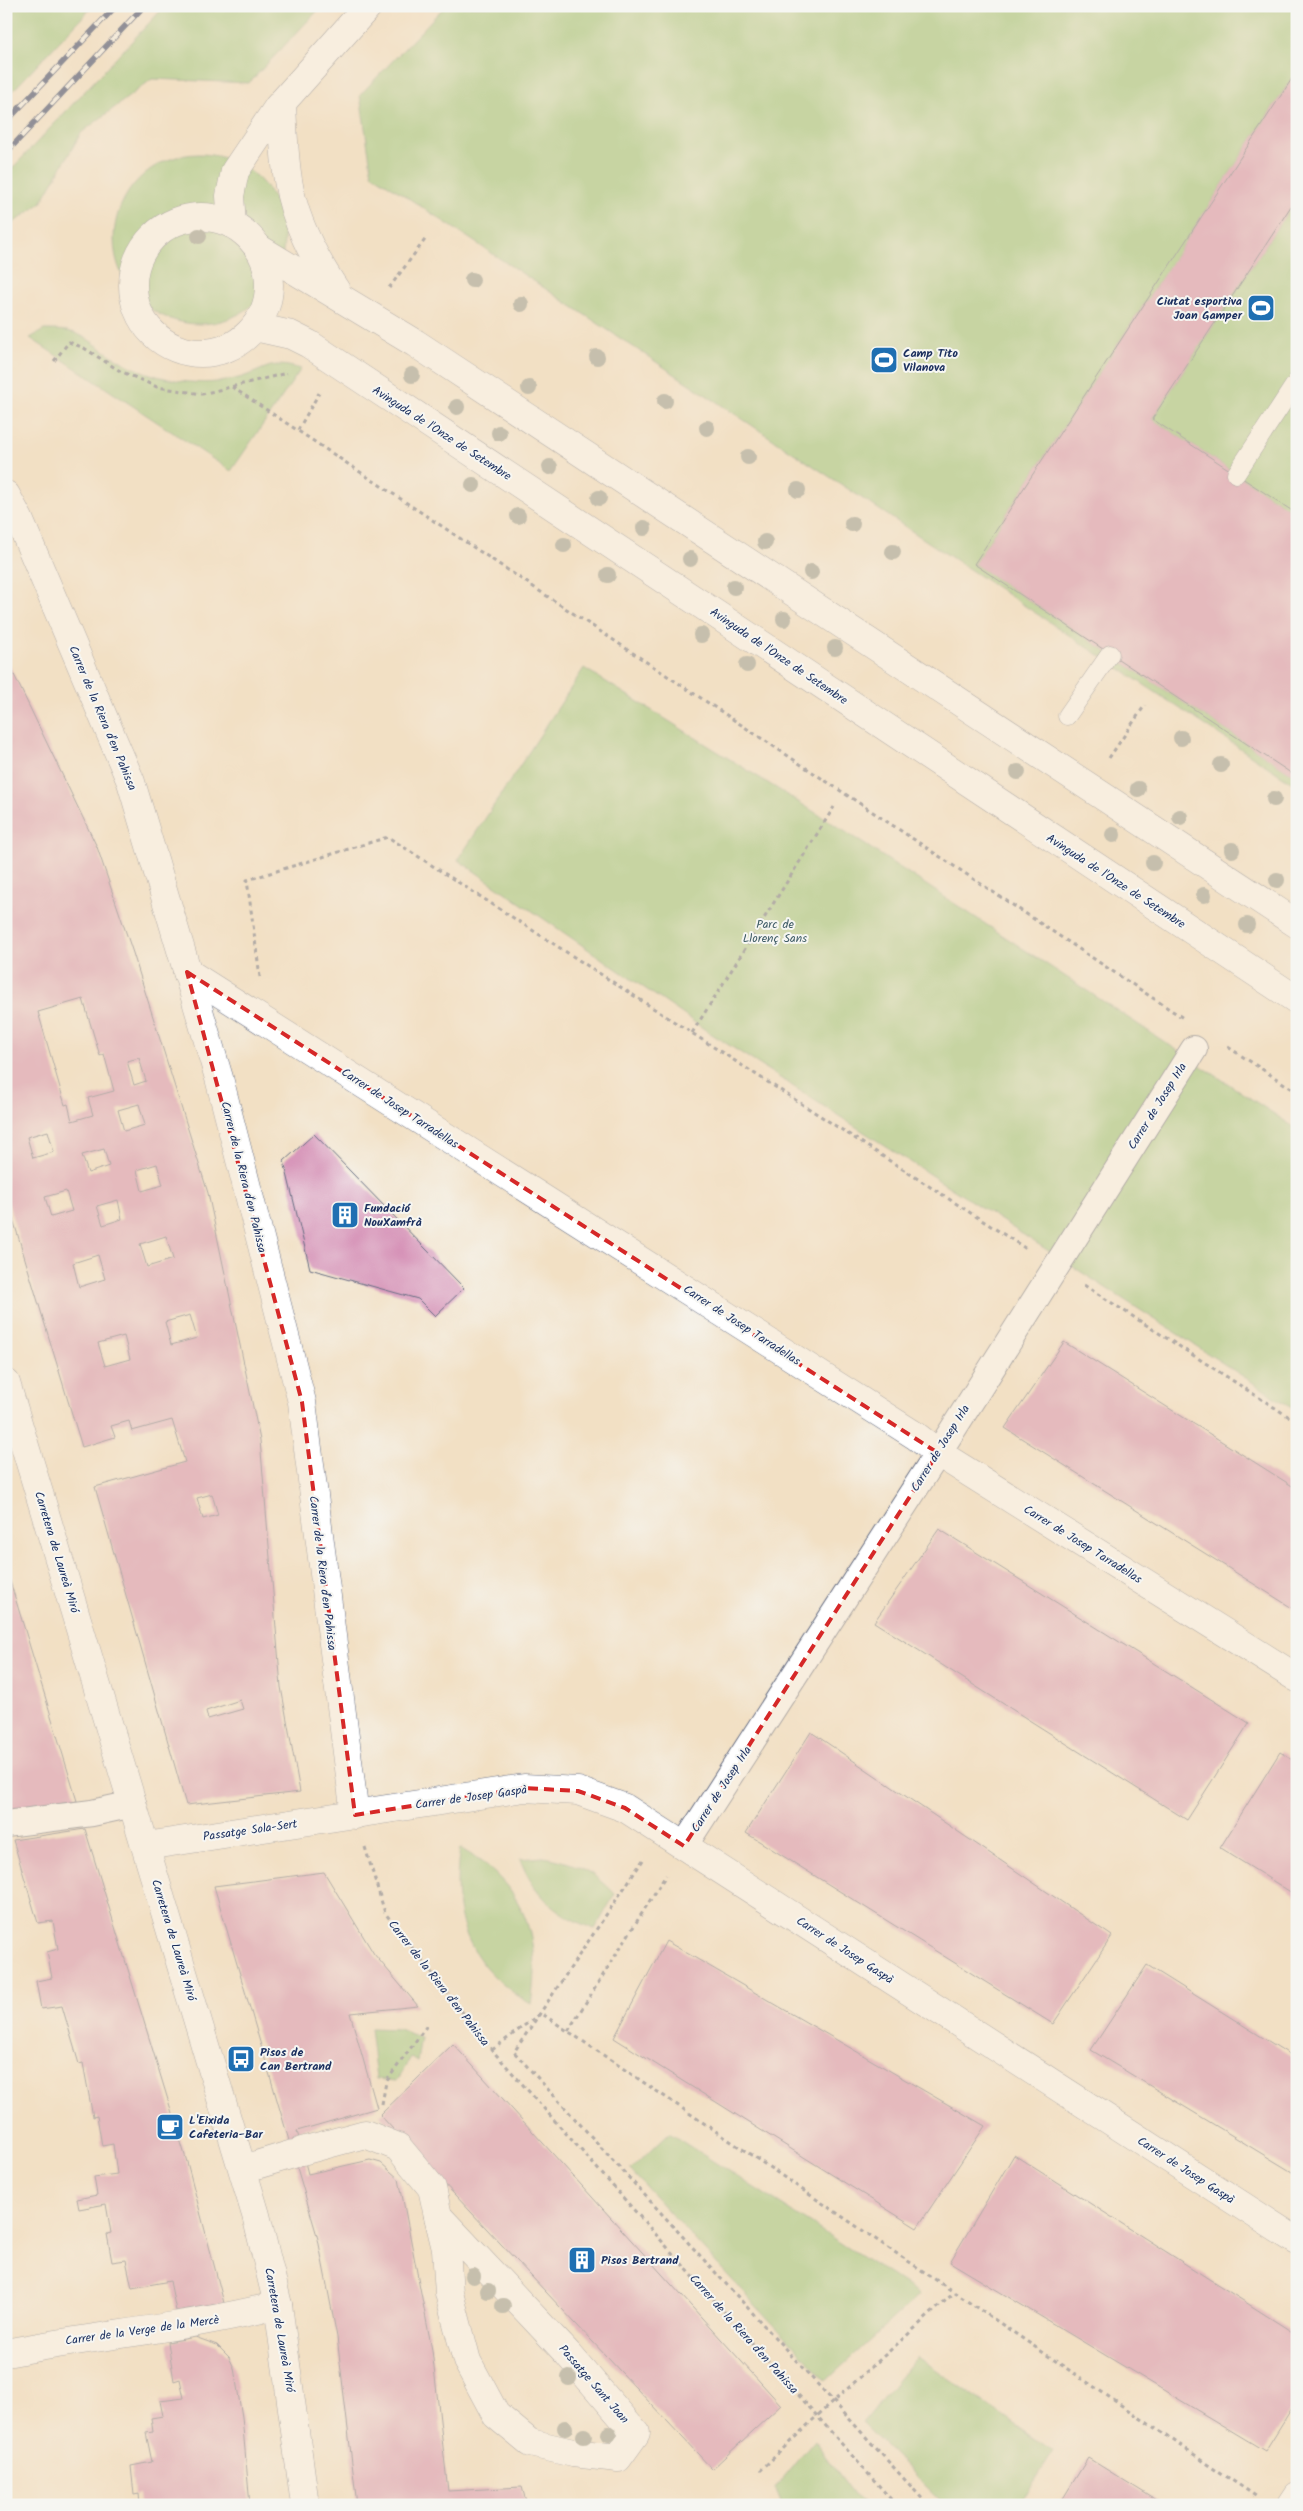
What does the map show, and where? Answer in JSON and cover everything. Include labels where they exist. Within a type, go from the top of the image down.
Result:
[{"type":"street","points":[[232,224],[230,196],[235,170],[282,103],[368,6]]},
{"type":"street","points":[[282,103],[288,181],[298,221],[315,259],[341,297]]},
{"type":"street","points":[[188,217],[211,217],[232,224],[258,248],[266,264],[269,281],[268,298],[255,327],[235,344],[216,352],[196,353],[176,349],[158,339],[144,324],[136,306],[132,282],[137,260],[148,240],[166,225],[188,217]]},
{"type":"street","points":[[258,248],[415,343],[1297,924]]},
{"type":"street","name":"Avinguda de l'Onze de Setembre","points":[[255,327],[291,335],[314,347],[336,364],[1297,1000]]},
{"type":"street","name":"Carrer de la Riera d'en Pahissa","points":[[6,495],[19,519],[131,782],[218,1078],[302,1402],[355,1815]]},
{"type":"street","name":"Carrer de Josep Tarradellas","points":[[187,972],[916,1436],[938,1453],[1297,1678]]},
{"type":"street","name":"Carrer de Josep Irla","points":[[672,1839],[938,1453],[1194,1049]]},
{"type":"street","name":"Carretera de Laureà Miró","points":[[6,1383],[243,2169],[278,2305],[305,2505]]},
{"type":"street","name":"Carrer de Josep Gaspà","points":[[355,1815],[524,1788],[578,1791],[625,1808],[1297,2241]]},
{"type":"street","points":[[6,1824],[92,1813],[133,1804]]},
{"type":"street","name":"Passatge Sola-Sert","points":[[146,1846],[355,1815]]},
{"type":"street","name":"Passatge Sant Joan","points":[[243,2169],[365,2134],[398,2147],[432,2188],[438,2216],[446,2249],[449,2293],[467,2361],[496,2415],[530,2443],[573,2453],[618,2458],[636,2433],[568,2354],[438,2216]]},
{"type":"street","name":"Carrer de la Verge de la Mercè","points":[[6,2353],[73,2339],[232,2316],[278,2305]]},
{"type":"street","points":[[1291,2505],[1297,2496]]},
{"type":"lane","points":[[1236,474],[1297,381]]},
{"type":"lane","points":[[1067,716],[1110,654]]},
{"type":"path","points":[[386,291],[427,237]]},
{"type":"path","points":[[54,361],[69,342],[84,348],[120,371],[156,386],[202,394],[284,372],[292,374]]},
{"type":"path","points":[[232,387],[1186,1020]]},
{"type":"path","points":[[298,430],[323,387]]},
{"type":"path","points":[[692,1034],[834,807]]},
{"type":"path","points":[[260,980],[247,880],[388,837],[1297,1422]]},
{"type":"path","points":[[1225,1046],[1297,1092]]},
{"type":"path","name":"Carrer de la Riera d'en Pahissa","points":[[355,1815],[385,1913],[492,2050],[896,2505]]},
{"type":"path","points":[[672,1839],[541,2013],[514,2052],[928,2505]]},
{"type":"path","points":[[568,2032],[672,1839]]},
{"type":"path","points":[[492,2050],[541,2013]]},
{"type":"path","points":[[541,2013],[1260,2499]]},
{"type":"path","points":[[375,2138],[386,2082],[428,2024]]},
{"type":"path","points":[[760,2471],[817,2416],[954,2293]]},
{"type":"highlighted area","points":[[187,972],[938,1453],[684,1846],[625,1808],[578,1791],[524,1788],[355,1815],[302,1402]]},
{"type":"green space","points":[[6,6],[93,6],[6,98]]},
{"type":"green space","points":[[165,6],[322,6],[249,83],[152,79],[81,133],[41,203],[6,228],[6,175]]},
{"type":"green space","name":"Camp Tito Vilanova","points":[[445,6],[1297,6],[1297,71],[974,564],[1297,777],[1297,786],[372,174],[360,95]]},
{"type":"green space","points":[[199,154],[224,158],[239,164],[253,173],[265,185],[274,199],[280,214],[284,239],[280,264],[274,279],[265,293],[253,305],[239,314],[224,320],[199,324],[174,320],[159,314],[145,305],[133,293],[124,279],[118,264],[114,239],[118,214],[124,199],[133,185],[145,173],[159,164],[174,158]]},
{"type":"green space","name":"Ciutat esportiva Joan Gamper","points":[[1297,197],[1297,514],[1152,419]]},
{"type":"green space","points":[[44,330],[62,330],[74,333],[86,338],[130,366],[155,376],[173,380],[197,382],[227,381],[276,365],[301,369],[231,471],[30,338]]},
{"type":"green space","name":"Parc de Llorenç Sans","points":[[584,668],[832,823],[1297,1129],[1297,1411],[707,1031],[458,860]]},
{"type":"green space","points":[[460,1848],[482,1862],[499,1878],[513,1895],[523,1913],[530,1933],[533,1955],[534,1979],[531,2004],[510,1990],[492,1974],[478,1957],[468,1939],[461,1919],[458,1897],[457,1873]]},
{"type":"green space","points":[[543,1857],[564,1861],[582,1869],[607,1886],[615,1894],[595,1929],[581,1924],[558,1911],[548,1903],[532,1883],[520,1859]]},
{"type":"green space","points":[[370,2028],[399,2029],[421,2038],[417,2061],[411,2057],[397,2081],[376,2079]]},
{"type":"green space","points":[[669,2133],[920,2294],[826,2381],[630,2170]]},
{"type":"green space","points":[[917,2357],[1053,2451],[1018,2505],[945,2505],[862,2423]]},
{"type":"green space","points":[[814,2440],[862,2505],[782,2505],[775,2488]]},
{"type":"building","points":[[1297,71],[1297,197],[1152,419],[1297,514],[1297,777],[974,564]]},
{"type":"building","points":[[6,658],[97,847],[133,953],[208,1193],[260,1440],[281,1687],[300,1792],[186,1805],[95,1487],[185,1462],[172,1420],[132,1431],[129,1421],[111,1426],[115,1437],[82,1447],[6,1196]],"holes":[[[83,999],[100,1056],[104,1054],[114,1091],[88,1098],[93,1115],[72,1121],[68,1104],[65,1105],[38,1012]],[[139,1058],[146,1081],[134,1085],[127,1061]],[[139,1104],[145,1125],[124,1131],[118,1110]],[[48,1131],[54,1152],[33,1158],[27,1137]],[[104,1149],[109,1166],[88,1173],[82,1155]],[[157,1164],[163,1185],[142,1191],[137,1170]],[[66,1191],[72,1211],[51,1217],[45,1197]],[[118,1200],[122,1219],[103,1225],[97,1206]],[[166,1236],[173,1259],[147,1267],[140,1244]],[[98,1255],[105,1279],[79,1287],[73,1263]],[[190,1315],[197,1338],[171,1345],[165,1322]],[[124,1336],[130,1359],[105,1366],[98,1343]],[[212,1494],[218,1515],[203,1519],[197,1498]],[[240,1700],[243,1709],[208,1719],[206,1711]]]},
{"type":"building","name":"Fundació NouXamfrà","points":[[314,1134],[464,1288],[435,1316],[418,1299],[310,1269],[284,1161]]},
{"type":"building","points":[[1064,1342],[1297,1489],[1297,1611],[1005,1428]]},
{"type":"building","points":[[939,1529],[1249,1723],[1187,1820],[874,1622]]},
{"type":"building","points":[[6,1568],[77,1801],[6,1812]]},
{"type":"building","points":[[811,1732],[1112,1936],[1053,2024],[746,1833]]},
{"type":"building","points":[[1280,1752],[1297,1763],[1297,1896],[1220,1848]]},
{"type":"building","points":[[85,1829],[187,2162],[224,2303],[176,2311],[170,2281],[132,2288],[126,2260],[112,2262],[107,2234],[111,2233],[106,2204],[79,2209],[77,2199],[97,2195],[94,2177],[117,2174],[113,2144],[102,2146],[97,2116],[93,2117],[83,2063],[79,2064],[62,2006],[41,2009],[36,1981],[52,1978],[47,1952],[58,1949],[53,1921],[38,1923],[13,1840]]},
{"type":"building","points":[[324,1872],[374,1954],[418,2006],[350,2013],[377,2108],[297,2131],[308,2174],[370,2160],[381,2163],[399,2179],[432,2350],[448,2491],[522,2487],[527,2505],[357,2505],[337,2337],[318,2239],[214,1886]]},
{"type":"building","points":[[666,1941],[985,2126],[917,2228],[614,2038]]},
{"type":"building","points":[[1147,1965],[1297,2059],[1297,2175],[1091,2050]]},
{"type":"building","name":"Pisos Bertrand","points":[[453,2044],[781,2405],[712,2469],[380,2115]]},
{"type":"building","points":[[1014,2155],[1297,2335],[1297,2400],[1265,2451],[950,2262]]},
{"type":"building","points":[[195,2337],[217,2345],[229,2357],[234,2368],[242,2417],[250,2505],[140,2505],[139,2494],[134,2495],[131,2466],[152,2462],[146,2433],[153,2432],[151,2418],[163,2416],[160,2401],[184,2398],[180,2379],[174,2381],[168,2342]]},
{"type":"building","points":[[1088,2458],[1164,2505],[1059,2505]]},
{"type":"railway","points":[[6,122],[116,6]]},
{"type":"railway","points":[[6,153],[144,6]]},
{"type":"place","name":"Ciutat esportiva Joan Gamper","points":[[1261,308]]},
{"type":"place","name":"Camp Tito Vilanova","points":[[884,360]]},
{"type":"place","name":"Fundació NouXamfrà","points":[[345,1215]]},
{"type":"place","name":"Pisos de Can Bertrand","points":[[241,2059]]},
{"type":"place","name":"L'Eixida Cafeteria-Bar","points":[[170,2127]]},
{"type":"place","name":"Pisos Bertrand","points":[[582,2260]]}]
